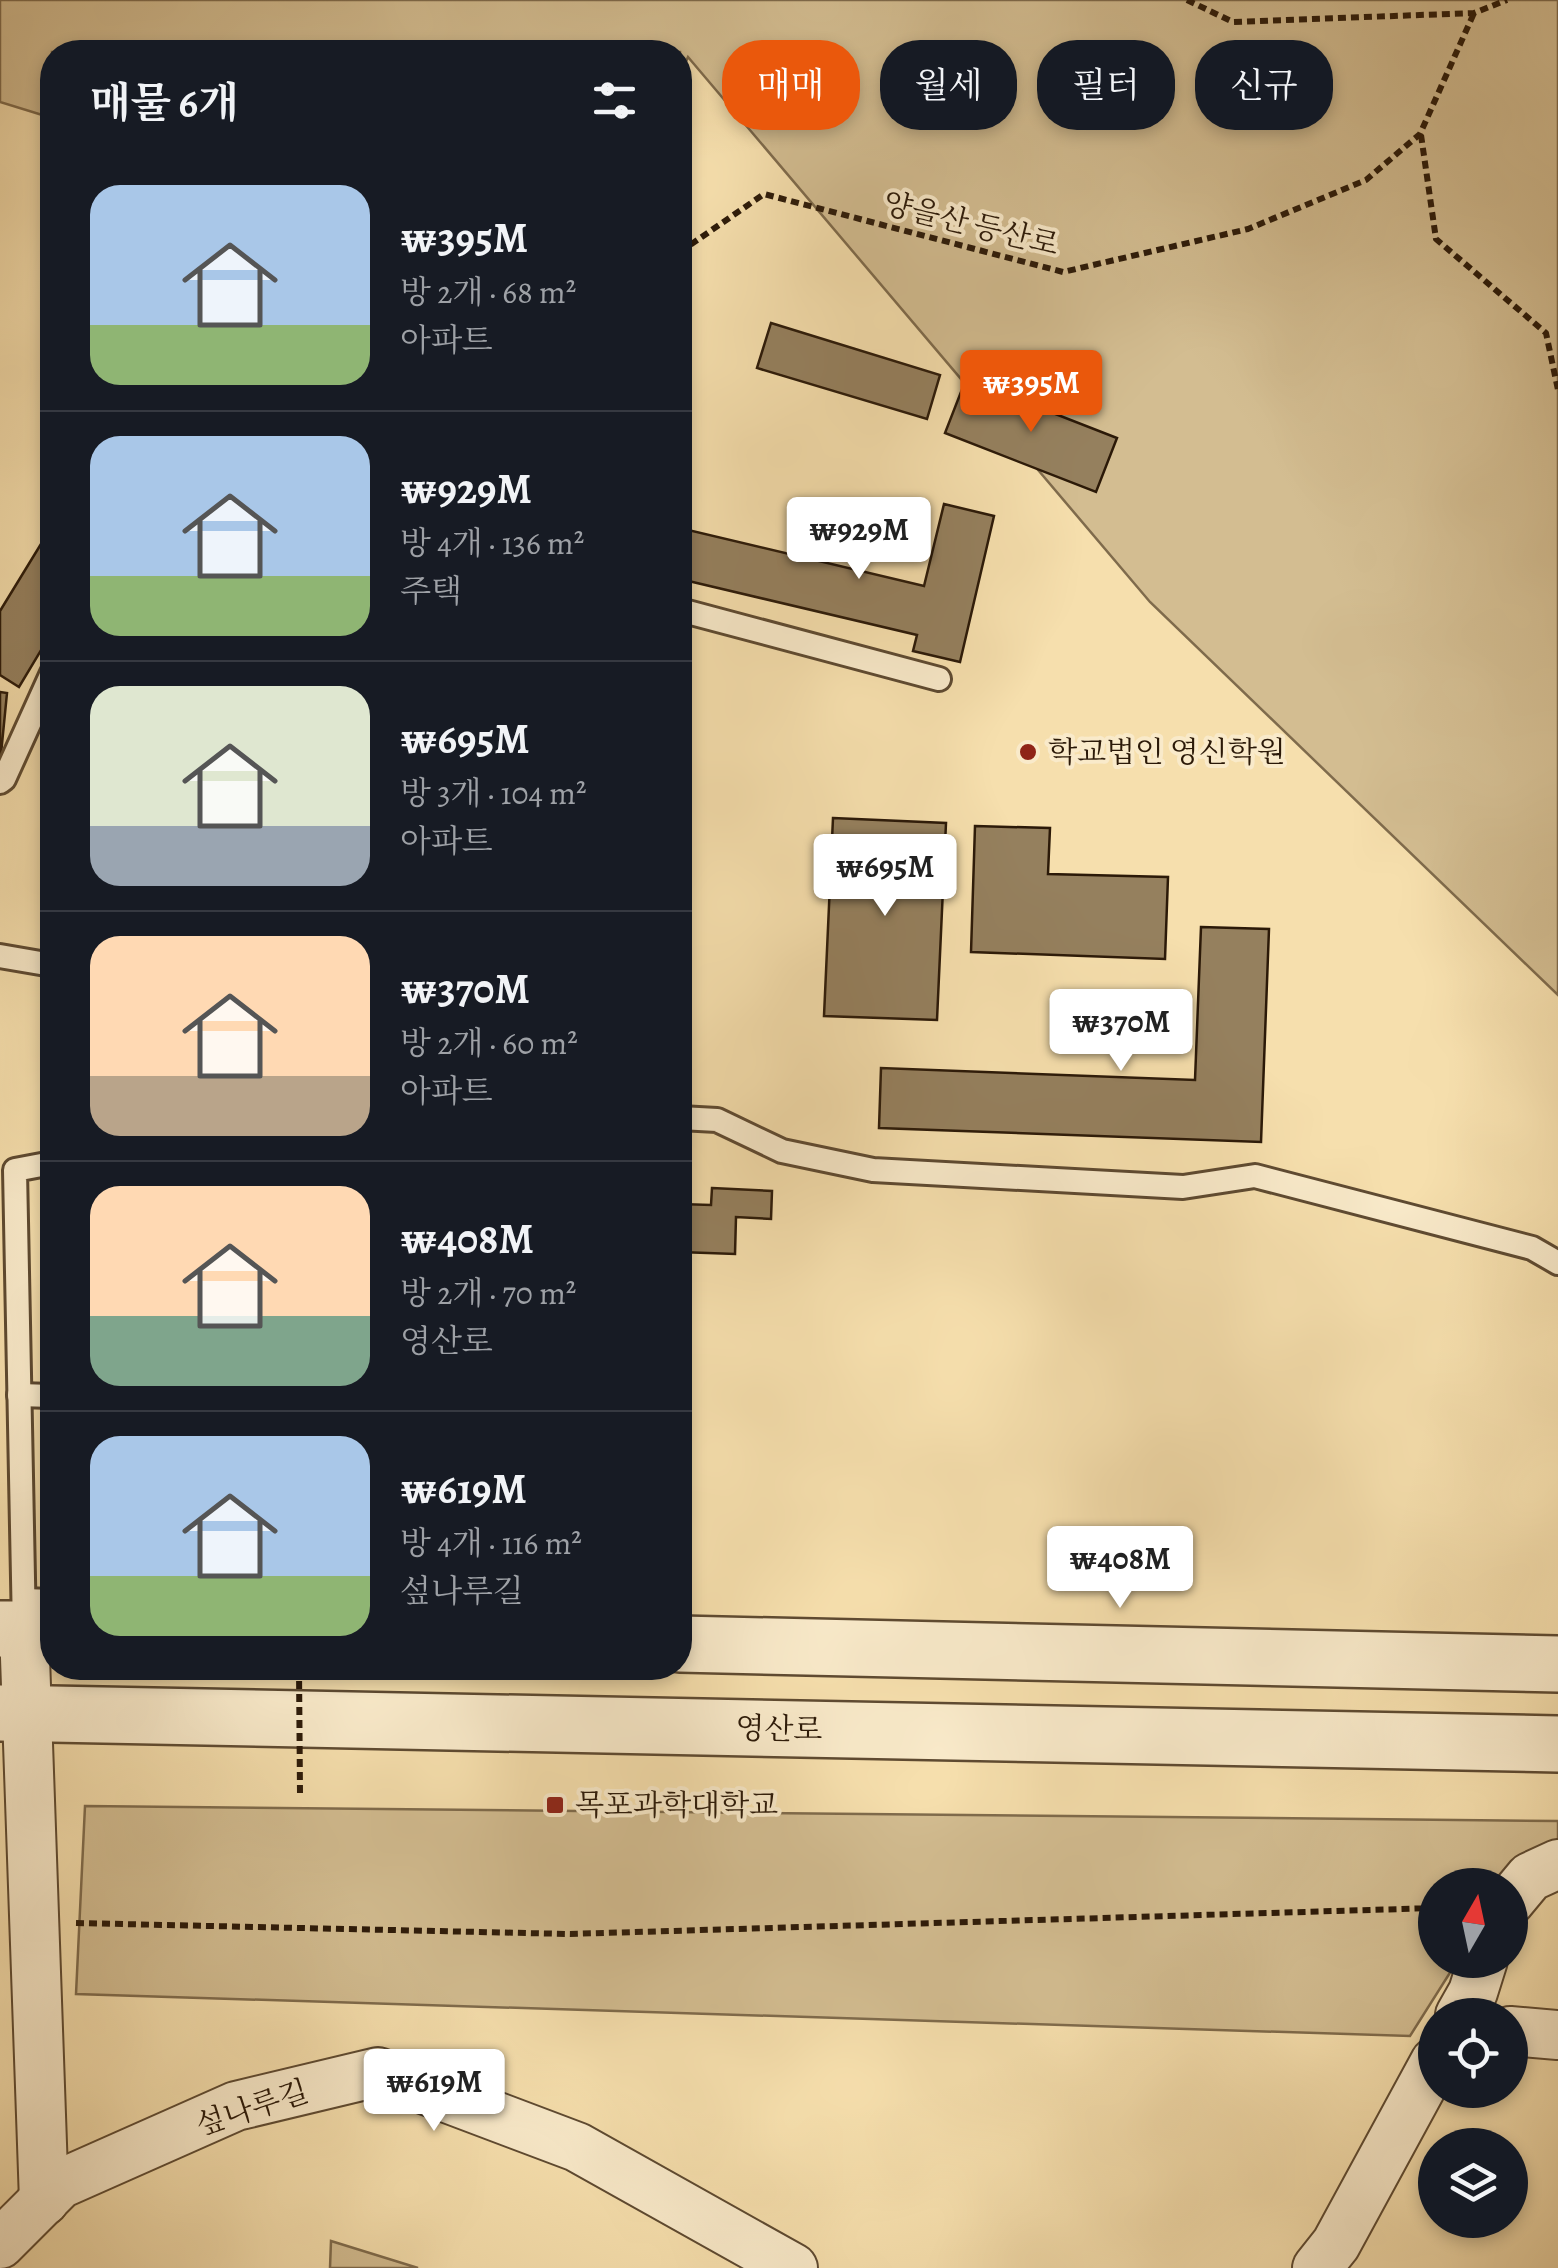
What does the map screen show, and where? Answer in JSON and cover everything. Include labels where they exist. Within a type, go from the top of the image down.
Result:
[{"type":"street","points":[[30,1618],[14,1714],[34,1922],[44,2201]]},
{"type":"street","points":[[692,1644],[1558,1664]]},
{"type":"street","name":"영산로","points":[[14,1714],[1558,1744]]},
{"type":"street","points":[[1528,1879],[1558,1864]]},
{"type":"street","points":[[1528,2032],[1558,2034]]},
{"type":"street","name":"섶나루길","points":[[0,2244],[60,2184],[236,2106],[378,2072],[577,2147],[793,2268]]},
{"type":"street","points":[[1317,2268],[1344,2228],[1418,2093]]},
{"type":"lane","points":[[692,613],[938,679]]},
{"type":"lane","points":[[0,782],[40,700]]},
{"type":"lane","points":[[0,956],[40,963]]},
{"type":"lane","points":[[692,1119],[717,1120],[782,1151],[873,1170],[1183,1188],[1255,1176],[1532,1248],[1558,1264]]},
{"type":"lane","points":[[30,1618],[19,1395],[9,1332],[7,1164],[40,1163]]},
{"type":"lane","points":[[19,1395],[40,1396]]},
{"type":"path","points":[[1187,0],[1233,22],[1474,12],[1507,0]]},
{"type":"path","name":"양을산 등산로","points":[[692,244],[764,194],[1063,272],[1248,229],[1366,180],[1420,134],[1474,12]]},
{"type":"path","points":[[1420,134],[1436,240],[1546,333],[1558,390]]},
{"type":"path","points":[[299,1680],[300,1794]]},
{"type":"path","points":[[34,1922],[570,1934],[1418,1909]]},
{"type":"shaded area","points":[[0,0],[1558,0],[1558,995],[1150,602],[750,130],[860,130],[860,40],[722,40],[722,97],[692,62],[692,40],[40,40],[40,114],[0,102]]},
{"type":"shaded area","points":[[85,1806],[1558,1821],[1558,1839],[1523,1858],[1517,1868],[1418,1868],[1418,1978],[1447,1978],[1434,1998],[1418,1998],[1418,2023],[1410,2036],[76,1994]]},
{"type":"shaded area","points":[[331,2241],[418,2268],[330,2268]]},
{"type":"building","points":[[771,323],[940,375],[927,419],[757,368]]},
{"type":"building","points":[[966,379],[1117,438],[1096,492],[945,433]]},
{"type":"building","points":[[944,504],[994,516],[960,662],[913,651],[917,635],[692,582],[692,531],[924,586]]},
{"type":"building","points":[[40,546],[40,652],[19,687],[0,675],[0,611]]},
{"type":"building","points":[[0,692],[7,693],[1,754],[0,753]]},
{"type":"building","points":[[833,818],[946,823],[937,1020],[824,1016]]},
{"type":"building","points":[[975,826],[1050,828],[1048,874],[1168,877],[1165,959],[971,952]]},
{"type":"building","points":[[1201,927],[1269,929],[1261,1142],[879,1128],[881,1068],[1195,1080]]},
{"type":"building","points":[[712,1188],[772,1191],[771,1219],[736,1217],[735,1254],[692,1252],[692,1204],[711,1205]]},
{"type":"place","name":"학교법인 영신학원","points":[[1028,752]]},
{"type":"place","name":"목포과학대학교","points":[[555,1805]]}]
